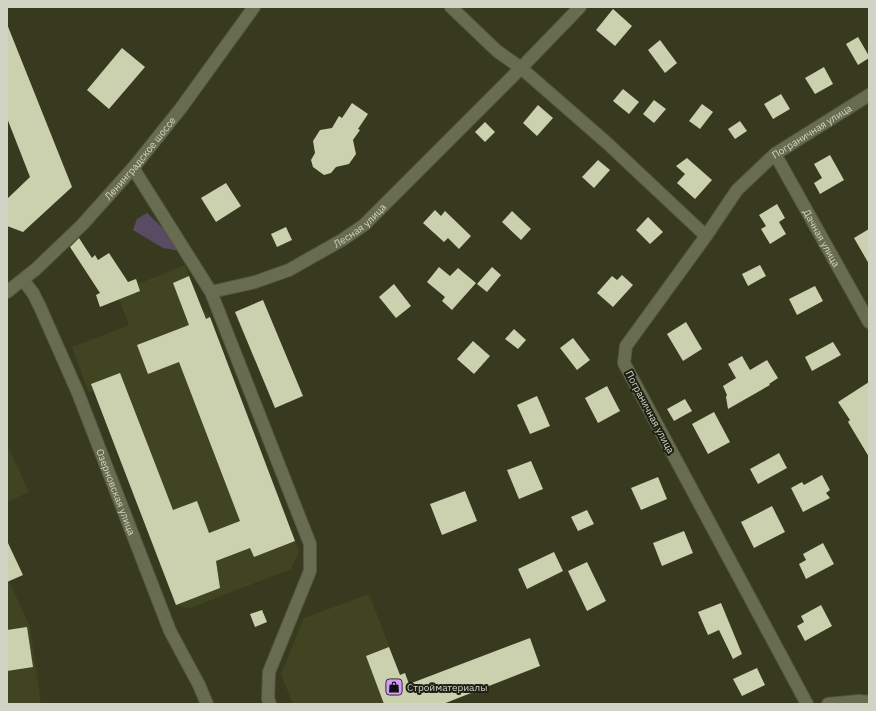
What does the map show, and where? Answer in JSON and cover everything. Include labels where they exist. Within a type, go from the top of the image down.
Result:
[{"type":"street","name":"Ленинградское шоссе","points":[[7,292],[23,280],[82,225],[133,168],[181,108],[254,7]]},
{"type":"street","points":[[451,7],[497,51],[521,68],[607,143],[706,236]]},
{"type":"street","name":"Лесная улица","points":[[211,292],[255,282],[289,270],[342,240],[364,225],[580,7]]},
{"type":"street","name":"Пограничная улица","points":[[808,704],[624,363],[626,346],[706,236],[737,190],[775,154],[869,95]]},
{"type":"street","name":"Дачная улица","points":[[775,154],[869,322]]},
{"type":"street","points":[[133,168],[211,292],[310,544],[310,572],[269,672],[268,699],[270,704]]},
{"type":"street","name":"Озерновская улица","points":[[23,280],[33,293],[40,307],[72,378],[170,631],[199,685],[207,704]]},
{"type":"street","points":[[828,704],[859,701],[869,702]]},
{"type":"shaded area","points":[[147,213],[176,241],[181,251],[163,248],[133,230],[137,219]]},
{"type":"shaded area","points":[[185,265],[201,307],[210,317],[299,551],[291,569],[188,609],[176,605],[94,391],[89,393],[72,347],[129,325],[119,299],[100,307],[96,295],[136,279],[138,284]]},
{"type":"shaded area","points":[[7,445],[29,492],[7,502]]},
{"type":"shaded area","points":[[7,541],[23,575],[9,581],[30,627],[41,704],[7,704]]},
{"type":"shaded area","points":[[369,594],[400,674],[405,673],[416,704],[293,704],[281,674],[304,618]]},
{"type":"building","points":[[613,9],[632,26],[615,46],[596,30]]},
{"type":"building","points":[[7,24],[72,187],[23,232],[7,226],[7,199],[30,177],[7,118]]},
{"type":"building","points":[[858,37],[869,58],[858,65],[846,44]]},
{"type":"building","points":[[660,40],[677,63],[665,73],[648,50]]},
{"type":"building","points":[[122,48],[145,67],[109,109],[87,90]]},
{"type":"building","points":[[824,67],[833,84],[815,94],[805,78]]},
{"type":"building","points":[[623,89],[639,102],[629,114],[613,101]]},
{"type":"building","points":[[781,94],[790,109],[773,119],[764,104]]},
{"type":"building","points":[[654,100],[666,109],[654,123],[643,114]]},
{"type":"building","points":[[352,103],[368,114],[353,140],[356,154],[349,164],[336,167],[331,173],[324,175],[313,167],[311,160],[315,153],[313,141],[320,130],[332,128],[339,116],[342,118]]},
{"type":"building","points":[[702,104],[713,112],[700,129],[689,121]]},
{"type":"building","points":[[538,105],[553,118],[537,136],[523,123]]},
{"type":"building","points":[[740,121],[747,131],[735,139],[728,129]]},
{"type":"building","points":[[485,122],[495,132],[485,142],[475,132]]},
{"type":"building","points":[[830,155],[844,180],[820,194],[814,183],[822,178],[814,164]]},
{"type":"building","points":[[687,158],[712,180],[695,199],[677,183],[685,174],[676,166]]},
{"type":"building","points":[[598,160],[610,170],[594,188],[582,177]]},
{"type":"building","points":[[226,183],[241,206],[216,222],[201,198]]},
{"type":"building","points":[[777,204],[785,218],[779,222],[786,234],[770,244],[761,229],[766,226],[759,215]]},
{"type":"building","points":[[435,210],[441,216],[445,211],[471,236],[459,249],[448,238],[444,242],[423,223]]},
{"type":"building","points":[[512,211],[531,229],[521,240],[502,222]]},
{"type":"building","points":[[648,217],[663,232],[650,244],[636,230]]},
{"type":"building","points":[[286,227],[292,240],[277,247],[271,234]]},
{"type":"building","points":[[869,229],[869,264],[854,238]]},
{"type":"building","points":[[79,238],[92,258],[95,255],[98,260],[109,253],[128,282],[136,279],[140,291],[100,307],[96,295],[100,293],[70,247]]},
{"type":"building","points":[[760,265],[766,276],[748,286],[742,274]]},
{"type":"building","points":[[439,267],[450,276],[458,268],[476,283],[452,310],[442,301],[445,297],[427,282]]},
{"type":"building","points":[[492,267],[501,275],[487,292],[477,284]]},
{"type":"building","points":[[622,275],[633,285],[613,307],[597,293],[612,276],[617,280]]},
{"type":"building","points":[[189,276],[206,319],[210,317],[295,541],[254,557],[250,548],[216,561],[220,588],[176,605],[91,384],[120,373],[173,510],[197,501],[209,533],[240,521],[179,362],[148,374],[137,345],[189,325],[173,283]]},
{"type":"building","points":[[394,284],[411,306],[396,318],[379,297]]},
{"type":"building","points":[[815,286],[823,301],[797,315],[789,299]]},
{"type":"building","points":[[263,300],[303,396],[275,408],[235,312]]},
{"type":"building","points":[[686,322],[702,349],[683,361],[667,334]]},
{"type":"building","points":[[514,329],[526,340],[518,349],[505,339]]},
{"type":"building","points":[[573,338],[590,360],[577,370],[560,348]]},
{"type":"building","points":[[473,341],[490,356],[474,374],[457,359]]},
{"type":"building","points":[[833,342],[841,355],[812,371],[805,357]]},
{"type":"building","points":[[742,356],[750,370],[767,360],[778,378],[769,384],[770,385],[728,409],[727,395],[723,386],[736,378],[728,364]]},
{"type":"building","points":[[869,382],[869,457],[848,422],[850,420],[838,402]]},
{"type":"building","points":[[607,386],[620,411],[598,423],[585,398]]},
{"type":"building","points":[[537,396],[550,426],[530,434],[517,405]]},
{"type":"building","points":[[685,399],[692,411],[674,421],[667,409]]},
{"type":"building","points":[[714,412],[730,442],[708,454],[692,424]]},
{"type":"building","points":[[779,453],[787,468],[758,484],[750,469]]},
{"type":"building","points":[[531,461],[543,489],[519,499],[507,470]]},
{"type":"building","points":[[822,475],[830,490],[826,493],[830,498],[803,512],[791,488],[802,482],[804,485]]},
{"type":"building","points":[[658,477],[667,499],[641,510],[631,488]]},
{"type":"building","points":[[465,491],[477,521],[442,535],[430,504]]},
{"type":"building","points":[[772,506],[785,532],[754,548],[741,522]]},
{"type":"building","points":[[587,510],[594,524],[578,531],[571,517]]},
{"type":"building","points":[[684,531],[693,553],[662,566],[653,543]]},
{"type":"building","points":[[7,541],[23,575],[7,582]]},
{"type":"building","points":[[823,543],[834,564],[806,579],[799,564],[806,560],[803,554]]},
{"type":"building","points":[[554,552],[563,571],[527,589],[518,569]]},
{"type":"building","points":[[587,562],[606,601],[587,611],[568,571]]},
{"type":"building","points":[[721,603],[742,654],[733,659],[719,630],[708,635],[698,612]]},
{"type":"building","points":[[821,605],[832,626],[805,641],[797,626],[804,622],[801,616]]},
{"type":"building","points":[[262,610],[267,622],[255,627],[250,614]]},
{"type":"building","points":[[27,627],[33,667],[7,671],[7,630]]},
{"type":"building","points":[[530,638],[540,666],[443,704],[384,704],[366,656],[389,647],[400,675],[405,673],[409,684]]},
{"type":"building","points":[[757,668],[765,685],[742,696],[733,679]]},
{"type":"place","name":"Стройматериалы","points":[[394,687]]}]
